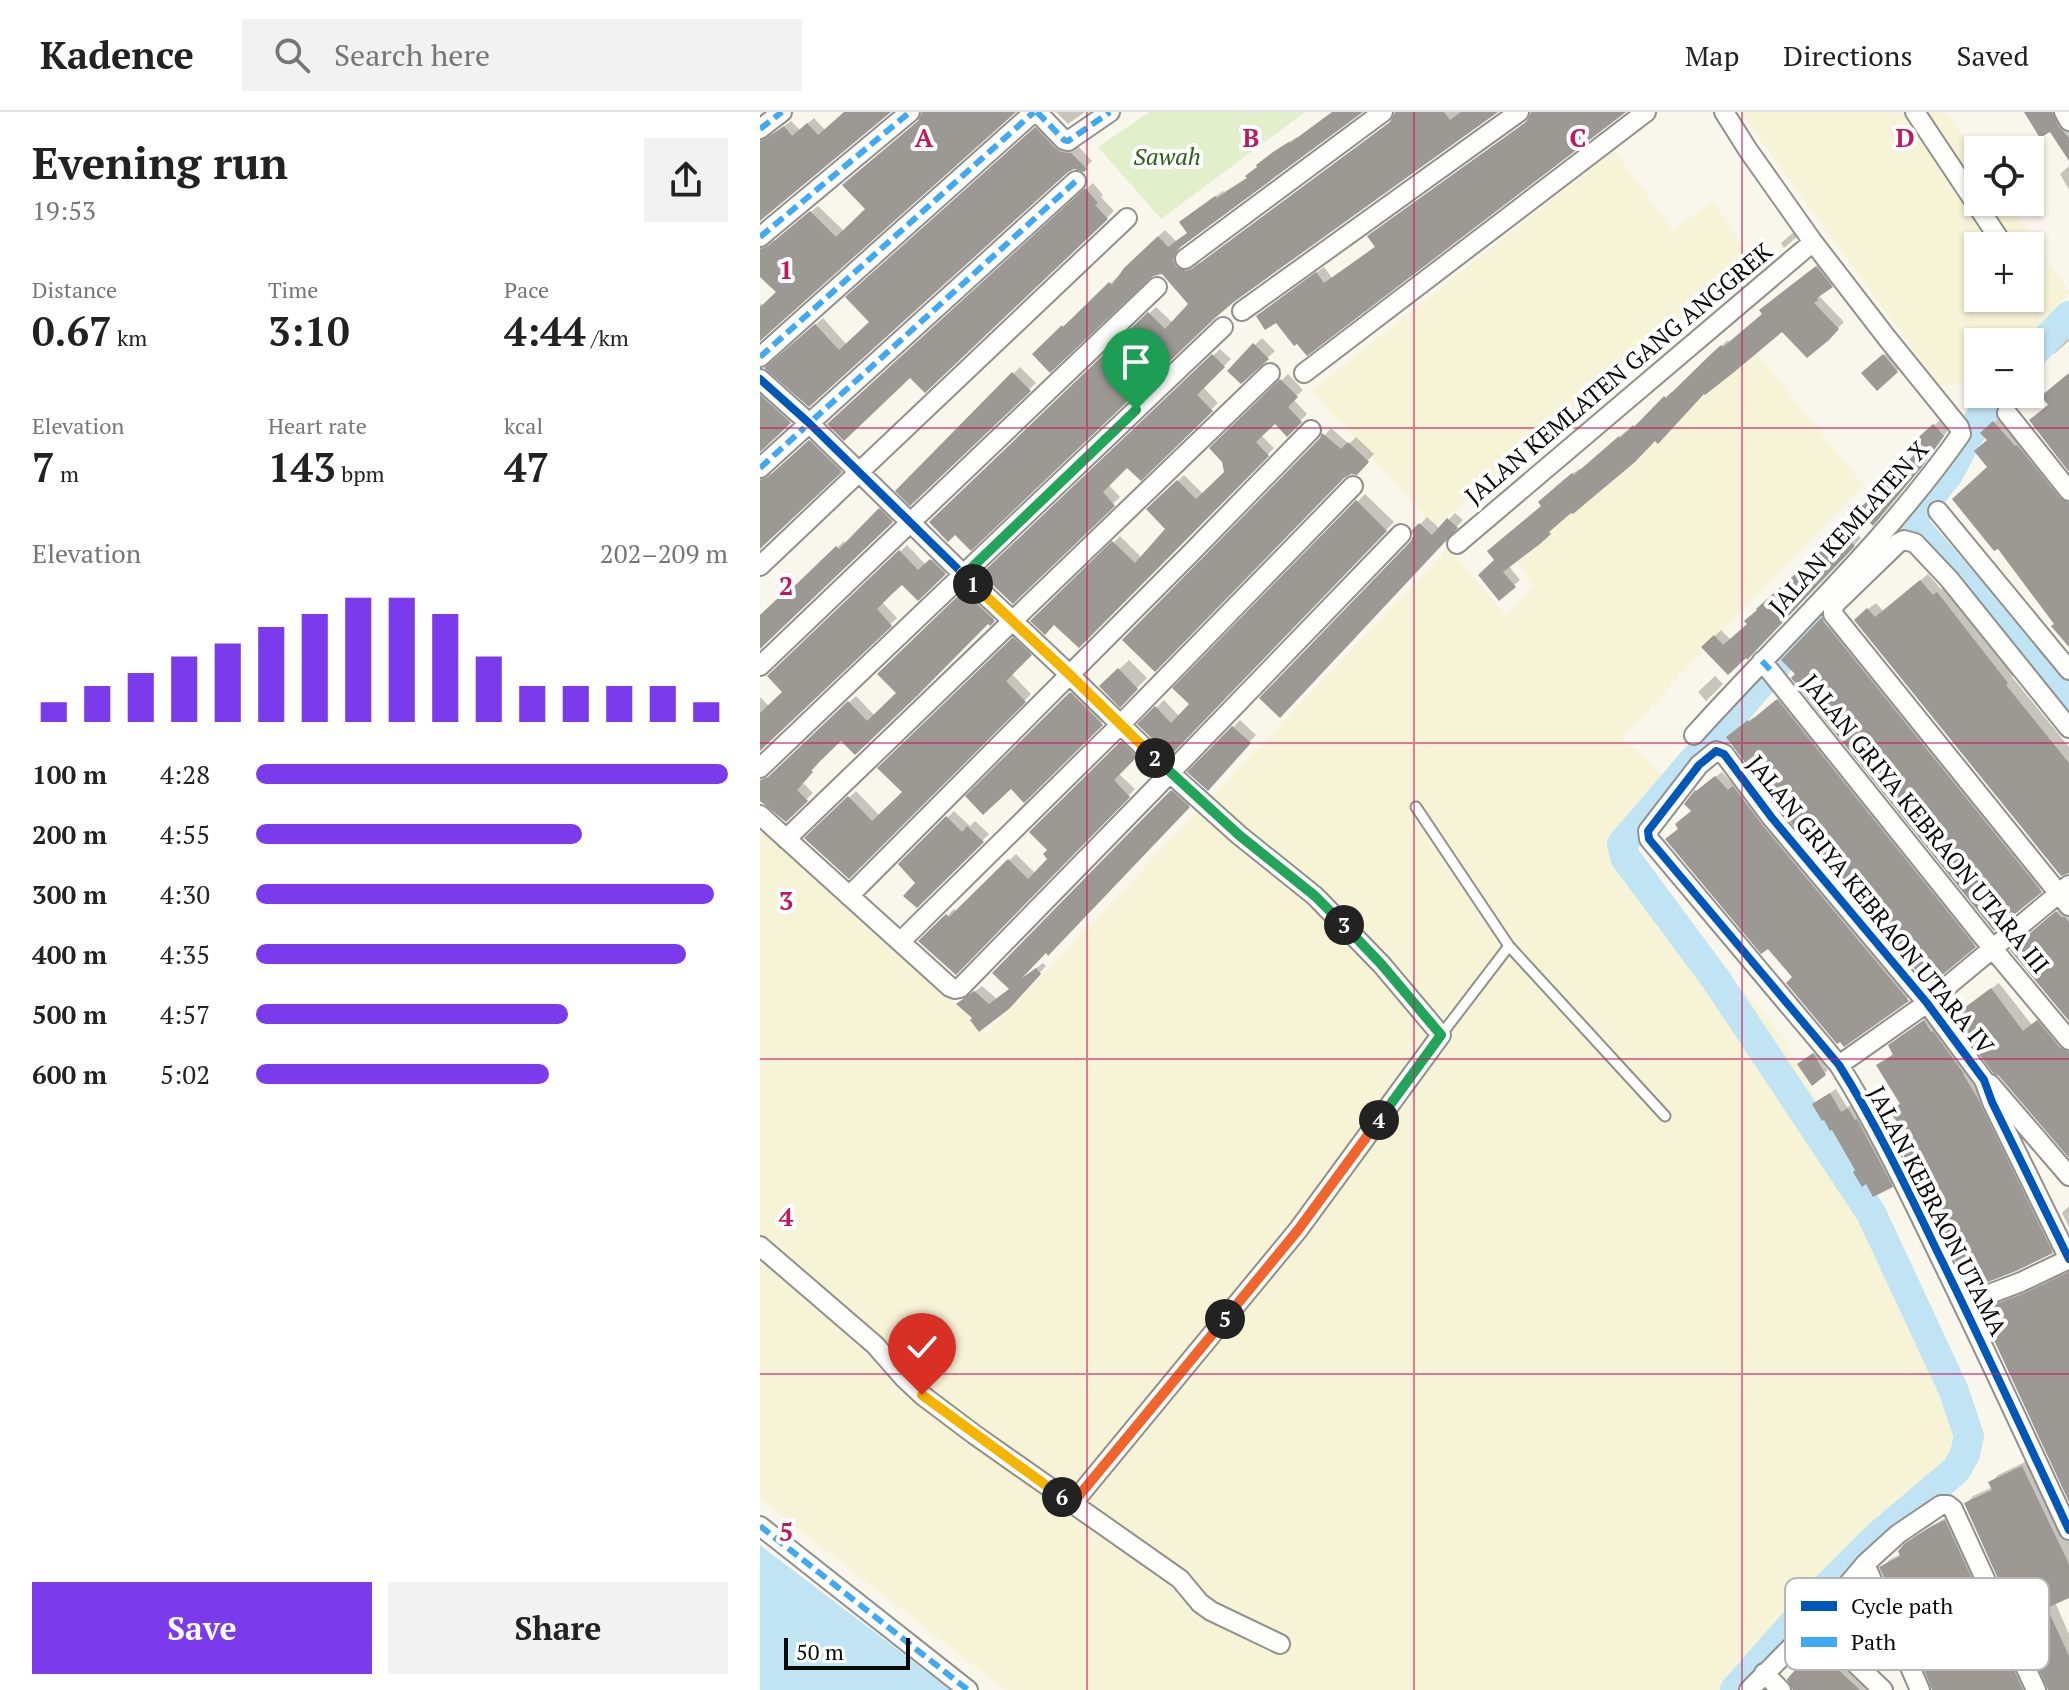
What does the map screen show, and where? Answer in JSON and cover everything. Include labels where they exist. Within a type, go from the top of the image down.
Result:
[{"type":"street","points":[[760,129],[782,112]]},
{"type":"street","points":[[760,237],[910,112]]},
{"type":"street","points":[[760,357],[1036,112],[1068,141],[1110,112]]},
{"type":"street","points":[[1185,259],[1383,112]]},
{"type":"street","points":[[1242,311],[1519,112]]},
{"type":"street","points":[[1304,373],[1646,112]]},
{"type":"street","name":"JALAN KEMLATEN X","points":[[1694,735],[1768,667],[1934,473],[1961,434],[1959,427],[1813,242],[1724,112]]},
{"type":"street","points":[[1915,112],[1995,232]]},
{"type":"street","points":[[2064,112],[2069,121]]},
{"type":"street","points":[[760,468],[1076,181]]},
{"type":"street","points":[[760,566],[1127,218]]},
{"type":"street","name":"JALAN KEMLATEN GANG ANGGREK","points":[[1457,544],[1813,242]]},
{"type":"street","points":[[760,666],[1157,287]]},
{"type":"street","points":[[760,768],[1223,327]]},
{"type":"street","points":[[786,839],[1270,373]]},
{"type":"street","points":[[760,379],[1170,773],[1239,835],[1315,896],[1372,955],[1441,1035],[1298,1230],[1082,1510]]},
{"type":"street","points":[[2007,413],[2069,491]]},
{"type":"street","points":[[849,896],[1311,430]]},
{"type":"street","points":[[900,942],[1121,724],[1353,486]]},
{"type":"street","points":[[1938,511],[2069,670]]},
{"type":"street","points":[[760,815],[950,987],[960,988],[1401,534]]},
{"type":"street","points":[[1839,1065],[1927,1003],[2065,895],[1833,614],[1836,603],[1898,543],[1904,540],[1915,543],[1949,579],[2069,728]]},
{"type":"street","name":"JALAN GRIYA KEBRAON UTARA III","points":[[1768,667],[2069,1040]]},
{"type":"street","name":"JALAN GRIYA KEBRAON UTARA IV","points":[[1718,751],[1724,754],[1772,818],[1927,1003],[1984,1080],[1997,1091],[2069,1176]]},
{"type":"street","name":"JALAN KEBRAON UTAMA","points":[[1718,751],[1699,765],[1648,831],[1649,839],[1839,1065],[1877,1130],[2069,1530]]},
{"type":"street","name":"JALAN GRIYA KEBRAON UTARA IV","points":[[1984,1080],[2069,1259]]},
{"type":"street","points":[[760,1246],[875,1345],[922,1395],[1180,1579],[1211,1611],[1280,1644]]},
{"type":"street","points":[[1963,1304],[2021,1282],[2069,1259]]},
{"type":"street","points":[[1853,1578],[1898,1534],[1941,1505],[1953,1509],[1985,1578]]},
{"type":"street","points":[[760,1526],[968,1690]]},
{"type":"street","points":[[1865,1564],[1871,1578]]},
{"type":"street","points":[[1749,1690],[1785,1652]]},
{"type":"street","points":[[1862,1670],[1883,1690]]},
{"type":"street","points":[[1911,1670],[1920,1690]]},
{"type":"street","points":[[2027,1670],[2036,1690]]},
{"type":"street","points":[[1764,1673],[1781,1690]]},
{"type":"lane","points":[[1416,807],[1509,946],[1665,1116]]},
{"type":"lane","points":[[1441,1035],[1509,946]]},
{"type":"shaded area","points":[[1740,112],[1947,112],[1964,137],[1964,216],[2018,216],[2029,232],[1964,232],[1964,312],[2044,312],[2044,255],[2069,291],[2035,328],[1964,328],[1964,382],[1939,385]]},
{"type":"shaded area","points":[[1614,150],[1673,231],[1713,201],[1751,260],[1435,527],[1311,391]]},
{"type":"shaded area","points":[[1756,352],[1863,485],[1621,737],[1668,779],[1617,844],[1780,1033],[1878,1210],[1977,1429],[1835,1578],[1785,1578],[1785,1631],[1729,1690],[1005,1690],[760,1499],[760,827],[987,1033],[1448,548],[1506,615],[1533,586],[1514,557]]},
{"type":"green space","name":"Sawah","points":[[1149,112],[1305,112],[1161,219],[1098,147]]},
{"type":"water","points":[[760,1545],[765,1549],[951,1690],[760,1690]]},
{"type":"building","points":[[844,112],[891,112],[760,221],[760,141],[784,126],[792,136],[807,123],[818,135]]},
{"type":"building","points":[[922,112],[1016,112],[760,341],[760,307],[776,292],[760,277],[760,249],[768,246],[810,211],[836,237],[865,209],[842,185],[918,121]]},
{"type":"building","points":[[1332,112],[1363,112],[1178,249],[1173,260],[1176,267],[1186,271],[1192,269],[1390,122],[1395,112],[1444,112],[1450,120],[1461,112],[1498,112],[1235,301],[971,551],[955,535],[948,542],[929,522],[1148,312],[1165,329],[1188,304],[1162,274],[1153,276],[1050,373],[1032,354],[1109,282],[1112,285],[1124,268],[1158,236],[1168,247],[1187,233],[1179,222],[1247,178],[1245,176],[1256,165]]},
{"type":"building","points":[[1531,112],[1626,112],[1307,356],[1297,344],[1294,346],[1276,323],[1265,330],[1256,316],[1316,272],[1324,283],[1375,247],[1367,236],[1526,122]]},
{"type":"building","points":[[2024,112],[2052,112],[2069,138],[2069,161],[2050,132],[2039,136]]},
{"type":"building","points":[[1035,127],[1055,148],[1071,153],[1087,169],[1084,172],[1074,169],[1068,172],[809,407],[764,368],[815,324],[839,350],[869,322],[845,297]]},
{"type":"building","points":[[1085,188],[1108,219],[925,393],[910,378],[844,441],[827,424]]},
{"type":"building","points":[[1816,266],[1833,287],[1814,303],[1839,329],[1829,340],[1807,358],[1782,332],[1704,394],[1658,444],[1655,441],[1635,462],[1549,532],[1551,534],[1540,544],[1503,572],[1516,587],[1499,601],[1478,575],[1494,560],[1487,551],[1541,506],[1538,502],[1560,483],[1634,427],[1721,345],[1723,347],[1762,314],[1759,310]]},
{"type":"building","points":[[1253,343],[1269,359],[1241,384],[1227,371]]},
{"type":"building","points":[[1212,354],[1225,367],[1197,395],[1213,411],[1141,481],[1127,468],[1103,492],[1115,506],[1013,604],[981,574]]},
{"type":"building","points":[[1883,354],[1898,372],[1877,391],[1861,373]]},
{"type":"building","points":[[1012,372],[1031,391],[910,506],[895,491]]},
{"type":"building","points":[[2069,373],[2069,472],[2029,420],[2048,405],[2044,394]]},
{"type":"building","points":[[1280,379],[1298,397],[1288,407],[1302,422],[1287,437],[1275,424],[1256,442],[1269,456],[1079,648],[1054,625],[1045,635],[1030,621],[1112,541],[1135,563],[1165,529],[1146,509],[1177,480],[1196,499],[1224,472],[1222,462],[1209,448]]},
{"type":"building","points":[[760,395],[791,423],[760,452]]},
{"type":"building","points":[[1993,421],[2060,498],[2069,503],[2069,647],[1998,549],[1994,551],[1952,499],[1987,467],[1974,451],[1987,440],[1980,433]]},
{"type":"building","points":[[1933,424],[1944,436],[1873,526],[1858,510],[1916,453],[1909,446]]},
{"type":"building","points":[[1322,433],[1341,449],[1348,442],[1369,462],[1357,475],[1344,478],[1155,672],[1122,640]]},
{"type":"building","points":[[809,440],[842,472],[760,549],[760,480],[768,477]]},
{"type":"building","points":[[1356,500],[1387,531],[1170,756],[1137,724],[1155,706],[1171,723],[1189,704],[1172,688]]},
{"type":"building","points":[[879,508],[893,522],[760,649],[760,615],[836,546],[839,549]]},
{"type":"building","points":[[1447,518],[1458,528],[1280,718],[1259,698],[1410,542],[1412,530],[1419,523],[1432,535]]},
{"type":"building","points":[[1838,528],[1855,546],[1747,660],[1728,675],[1701,647],[1714,635],[1723,645],[1747,624],[1744,621],[1756,609],[1811,560],[1809,558]]},
{"type":"building","points":[[899,550],[918,570],[930,559],[946,574],[918,601],[902,585],[892,594],[877,609],[892,626],[760,751],[760,713],[782,692],[767,676]]},
{"type":"building","points":[[1920,580],[1933,595],[1937,592],[2069,763],[2069,873],[2061,876],[1854,620],[1867,608],[1875,617]]},
{"type":"building","points":[[963,591],[995,621],[990,626],[988,624],[855,755],[841,741],[811,770],[813,772],[797,790],[808,801],[786,822],[760,801],[760,780],[768,777],[848,701],[867,721],[896,693],[877,674]]},
{"type":"building","points":[[1822,617],[2042,892],[1994,931],[1791,678],[1795,674],[1781,660]]},
{"type":"building","points":[[1013,637],[1032,655],[1006,681],[1026,702],[849,879],[804,838],[848,796],[872,821],[902,792],[877,768]]},
{"type":"building","points":[[1118,668],[1138,689],[1120,708],[1099,686]]},
{"type":"building","points":[[1070,692],[1103,725],[1024,803],[1011,789],[983,815],[965,796]]},
{"type":"building","points":[[1777,699],[1976,947],[1929,986],[1781,811],[1726,737]]},
{"type":"building","points":[[1232,726],[1251,743],[1208,791],[1187,772]]},
{"type":"building","points":[[1121,741],[1137,757],[1114,780],[1130,797],[956,975],[918,941],[946,914],[949,917],[1008,859],[1028,879],[1047,859],[1043,854],[1047,850],[1029,832]]},
{"type":"building","points":[[1715,776],[1728,790],[1733,786],[1909,1001],[1844,1047],[1840,1042],[1837,1044],[1786,983],[1792,977],[1768,949],[1761,954],[1665,839],[1678,829],[1675,824],[1691,811],[1684,804],[1695,790]]},
{"type":"building","points":[[1171,790],[1190,807],[1048,956],[1046,953],[1022,978],[1036,968],[1041,974],[1009,1009],[979,1032],[970,1020],[972,1018],[956,1004],[974,991],[989,1004],[1009,989],[992,973]]},
{"type":"building","points":[[946,816],[962,832],[967,826],[984,842],[917,908],[903,896],[915,883],[898,864]]},
{"type":"building","points":[[2056,911],[2069,922],[2069,1021],[2010,950]]},
{"type":"building","points":[[1991,988],[2023,1031],[2037,1020],[2060,1048],[2069,1052],[2069,1158],[1999,1076],[1993,1073],[1952,1017]]},
{"type":"building","points":[[1924,1020],[1977,1097],[2053,1253],[1975,1287],[1969,1274],[1963,1277],[1894,1136],[1904,1131],[1889,1111],[1900,1104],[1876,1065],[1893,1055],[1888,1045]]},
{"type":"building","points":[[1813,1053],[1826,1075],[1812,1086],[1797,1064]]},
{"type":"building","points":[[1830,1093],[1841,1112],[1848,1108],[1857,1119],[1893,1187],[1873,1197],[1866,1184],[1862,1187],[1832,1130],[1822,1121],[1812,1104]]},
{"type":"building","points":[[2069,1272],[2069,1502],[1980,1310]]},
{"type":"building","points":[[2022,1466],[2069,1564],[2069,1598],[2049,1607],[2049,1578],[1998,1578],[1964,1503],[1992,1490],[1988,1482]]},
{"type":"building","points":[[1945,1520],[1972,1578],[1884,1578],[1879,1567],[1900,1556],[1898,1551],[1905,1543]]},
{"type":"building","points":[[2049,1612],[2069,1656],[2069,1690],[2048,1690],[2039,1670],[2049,1670]]},
{"type":"building","points":[[1795,1670],[1838,1670],[1860,1690],[1793,1690],[1787,1679]]},
{"type":"building","points":[[1924,1670],[2014,1670],[2023,1690],[1932,1690]]},
{"type":"waterway","points":[[2044,342],[2069,316]]},
{"type":"waterway","points":[[1876,558],[1902,534],[1908,519],[1949,473],[1987,408]]},
{"type":"waterway","points":[[1908,519],[2069,703]]},
{"type":"waterway","points":[[1832,600],[1622,844],[1625,857],[1717,981],[1871,1213],[1953,1389],[1969,1436],[1965,1454],[1956,1470],[1877,1537],[1836,1578]]},
{"type":"waterway","points":[[1735,1690],[1785,1633]]},
{"type":"marked path","points":[[760,129],[782,112]]},
{"type":"marked path","points":[[760,237],[910,112]]},
{"type":"marked path","points":[[760,357],[1034,112]]},
{"type":"marked path","points":[[1037,112],[1068,141],[1110,112]]},
{"type":"marked path","points":[[760,468],[1076,181]]},
{"type":"marked path","points":[[1762,661],[1774,674]]},
{"type":"marked path","points":[[760,1526],[968,1690]]},
{"type":"cycle path","points":[[760,379],[1170,773],[1239,835],[1315,896],[1382,965],[1441,1035],[1298,1230],[1072,1504]]},
{"type":"cycle path","points":[[2069,1259],[1984,1080],[1927,1003],[1772,818],[1724,754],[1716,751],[1699,765],[1648,831],[1649,839],[1839,1065],[1853,1088],[1917,1210],[2069,1530]]},
{"type":"route","points":[[922,1395],[1072,1504],[1298,1230],[1441,1035],[1382,965],[1315,896],[1239,835],[1170,773],[964,575],[1136,410]]}]
